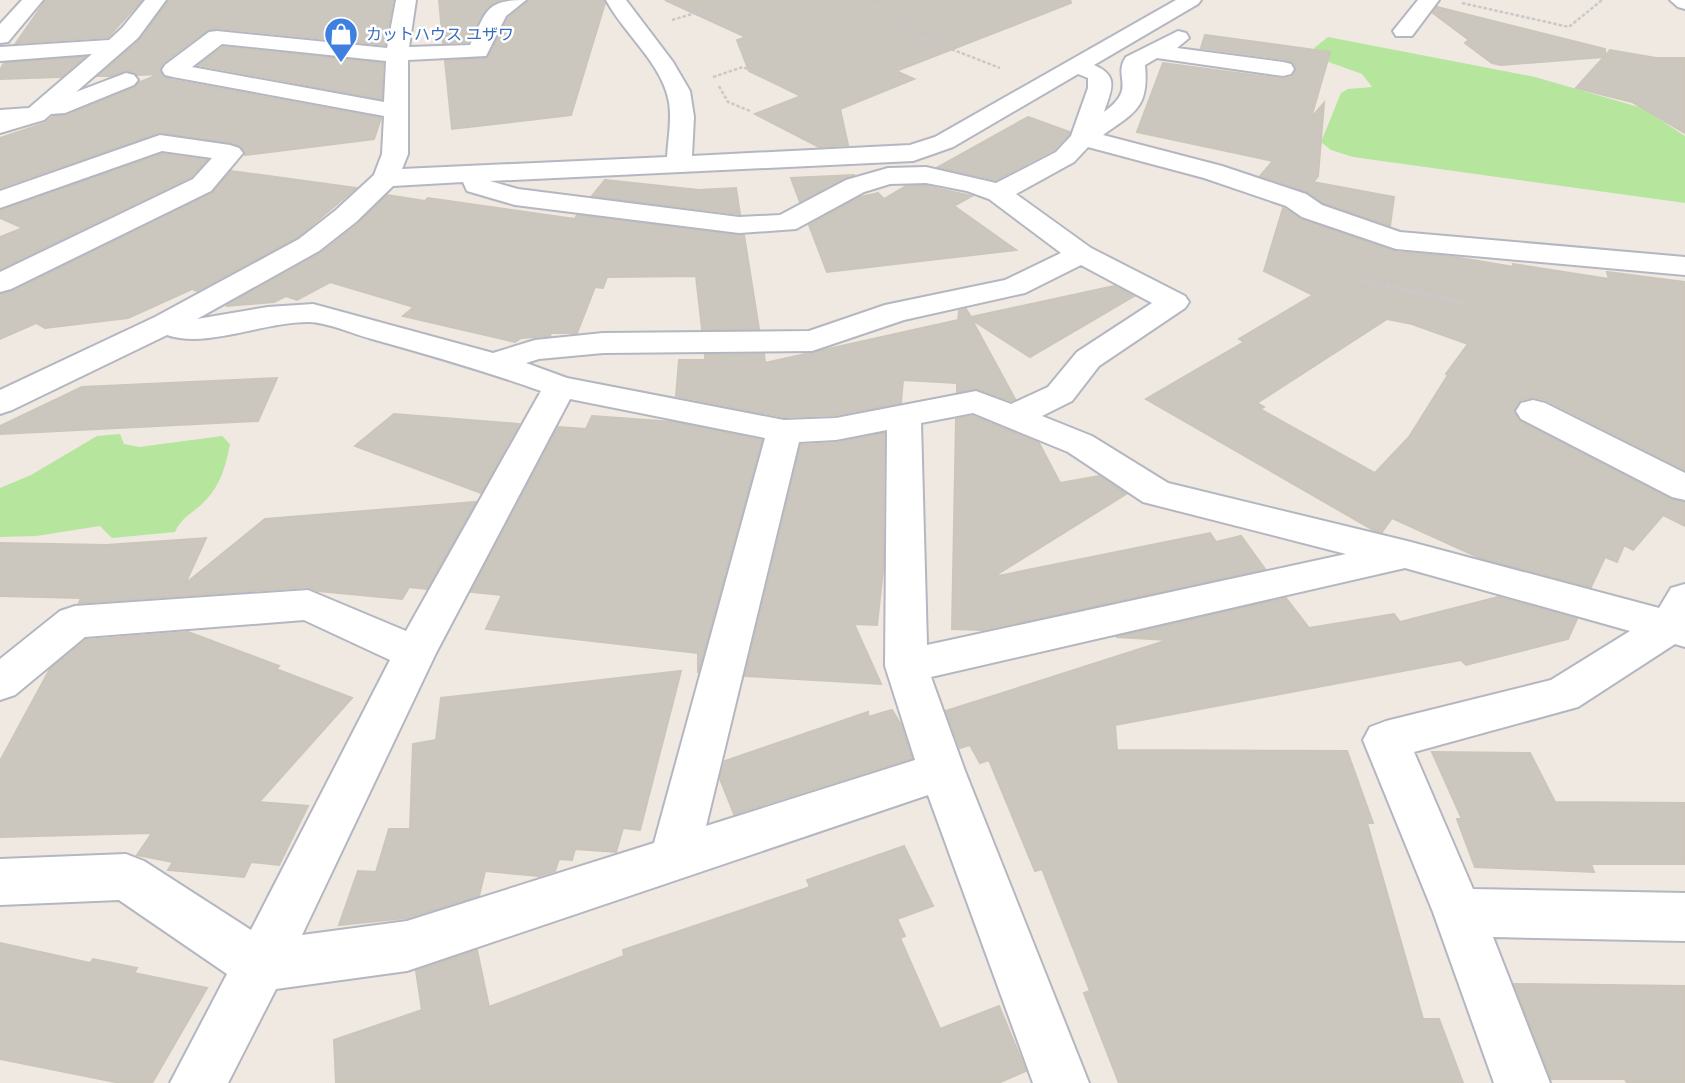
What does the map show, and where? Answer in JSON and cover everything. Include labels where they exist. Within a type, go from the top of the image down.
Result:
[{"type":"street","points":[[0,37],[33,0]]},
{"type":"street","points":[[0,117],[36,115],[120,41],[156,0]]},
{"type":"street","points":[[0,403],[166,324],[309,245],[346,216],[386,178],[395,154],[397,55],[407,0]]},
{"type":"street","points":[[616,0],[625,19],[668,72],[679,92],[679,162]]},
{"type":"street","points":[[386,178],[913,153],[944,142],[1079,66],[1188,0]]},
{"type":"street","points":[[1404,31],[1429,0]]},
{"type":"street","points":[[1680,0],[1685,3]]},
{"type":"street","points":[[173,70],[200,41],[217,37],[397,55],[478,51],[496,12],[513,2]]},
{"type":"street","points":[[999,193],[1065,157],[1083,138],[1125,108],[1136,90],[1134,62],[1195,28]]},
{"type":"street","points":[[0,54],[150,37]]},
{"type":"street","points":[[1153,51],[1283,69]]},
{"type":"street","points":[[1079,66],[1099,75],[1100,88],[1083,138]]},
{"type":"street","points":[[0,126],[137,77],[173,70],[395,111]]},
{"type":"street","points":[[1083,138],[1225,176],[1296,200],[1312,211],[1396,240],[1685,266]]},
{"type":"street","points":[[0,200],[160,143],[230,153],[202,185],[0,283]]},
{"type":"street","points":[[478,174],[476,185],[514,197],[739,225],[786,223],[855,186],[888,176],[926,175],[973,184],[999,193],[1081,254],[1174,302],[1087,359],[1060,394],[1014,416]]},
{"type":"street","points":[[494,363],[535,350],[603,343],[812,341],[896,312],[1014,287],[1081,254]]},
{"type":"street","points":[[166,324],[181,330],[268,316],[313,313],[494,363],[560,387],[784,431],[836,429],[976,402],[1080,444],[1156,493],[1680,619]]},
{"type":"street","points":[[198,1083],[260,966],[415,653],[560,387]]},
{"type":"street","points":[[1533,411],[1685,488]]},
{"type":"street","points":[[904,415],[906,666],[942,771],[1061,1083]]},
{"type":"street","points":[[674,859],[784,431]]},
{"type":"street","points":[[906,666],[1407,555]]},
{"type":"street","points":[[0,683],[75,622],[280,607],[308,605],[415,653]]},
{"type":"street","points":[[1522,1083],[1458,912],[1386,740],[1563,695],[1680,619]]},
{"type":"street","points":[[0,883],[125,877],[260,966],[407,946],[942,771]]},
{"type":"street","points":[[1458,912],[1685,917]]},
{"type":"path","points":[[863,0],[888,10],[902,30],[978,61]]},
{"type":"path","points":[[1451,0],[1569,27],[1602,0]]},
{"type":"path","points":[[668,21],[702,10],[709,13]]},
{"type":"path","points":[[713,76],[743,67],[752,71]]},
{"type":"path","points":[[1358,280],[1467,303]]},
{"type":"green space","points":[[1328,37],[1535,77],[1642,108],[1685,136],[1685,203],[1353,157],[1331,150],[1321,142],[1341,93],[1348,89],[1372,87],[1362,74],[1323,60],[1314,48]]},
{"type":"green space","points":[[120,434],[124,444],[139,447],[222,436],[230,444],[225,467],[216,487],[206,500],[181,522],[175,532],[112,538],[100,526],[36,536],[0,537],[0,488],[31,475],[97,436]]},
{"type":"building","points":[[46,0],[142,0],[108,37],[16,43]]},
{"type":"building","points":[[169,0],[393,0],[385,45],[217,28],[207,30],[163,63],[160,69],[163,76],[172,80],[381,118],[374,139],[245,155],[241,146],[231,143],[159,133],[0,188],[0,138],[45,123],[54,116],[66,115],[160,74],[137,75],[127,70],[112,76],[98,76],[140,40]]},
{"type":"building","points":[[439,0],[501,0],[487,8],[468,42],[443,43]]},
{"type":"building","points":[[529,0],[603,0],[605,3],[571,115],[452,129],[445,61],[488,57],[508,18]]},
{"type":"building","points":[[665,0],[1070,0],[1071,3],[896,71],[914,79],[840,109],[848,145],[819,147],[755,114],[801,96],[749,71],[737,40],[746,37]]},
{"type":"building","points":[[1437,7],[1605,49],[1605,56],[1610,50],[1656,58],[1685,58],[1685,133],[1632,102],[1576,88],[1604,57],[1501,65],[1492,63],[1465,43],[1469,40],[1433,13]]},
{"type":"building","points":[[1205,35],[1330,52],[1311,118],[1324,103],[1318,176],[1313,182],[1394,197],[1390,226],[1323,203],[1307,192],[1260,176],[1273,161],[1137,132],[1163,63],[1283,79],[1292,77],[1296,70],[1293,63],[1284,59],[1201,48]]},
{"type":"building","points":[[223,47],[383,63],[382,99],[198,65]]},
{"type":"building","points":[[84,57],[61,77],[0,79],[0,70],[4,63]]},
{"type":"building","points":[[1028,117],[1070,132],[1069,135],[1055,149],[996,180],[938,167]]},
{"type":"building","points":[[162,154],[207,160],[191,177],[0,269],[0,237],[23,228],[0,218],[0,210]]},
{"type":"building","points":[[231,171],[356,188],[298,237],[197,291],[192,289],[128,318],[45,328],[36,323],[0,339],[0,294],[12,291],[212,193]]},
{"type":"building","points":[[855,175],[800,202],[791,178]]},
{"type":"building","points":[[605,180],[699,190],[736,188],[740,214],[592,196]]},
{"type":"building","points":[[906,186],[926,186],[972,196],[954,206],[1016,250],[827,272],[809,225],[860,197],[878,193],[884,199]]},
{"type":"building","points":[[387,195],[425,201],[428,198],[575,219],[577,215],[744,235],[759,329],[702,329],[696,276],[607,277],[603,288],[595,287],[577,333],[551,333],[550,336],[521,338],[515,342],[403,316],[414,307],[330,282],[297,300],[286,296],[274,302],[226,306],[321,253],[358,224]]},
{"type":"building","points":[[1283,208],[1301,219],[1396,252],[1455,257],[1514,267],[1513,264],[1609,279],[1607,272],[1685,282],[1685,470],[1546,400],[1534,397],[1520,400],[1514,410],[1520,421],[1671,499],[1685,502],[1685,526],[1663,515],[1633,550],[1624,545],[1617,562],[1605,557],[1591,587],[1480,558],[1392,518],[1382,532],[1375,531],[1146,399],[1244,342],[1239,339],[1313,295],[1264,271]],"holes":[[[1387,319],[1412,324],[1468,344],[1446,374],[1448,375],[1409,437],[1375,473],[1260,409],[1264,407],[1257,403]]]},
{"type":"building","points":[[1114,286],[1134,296],[1030,357],[972,320],[1015,399],[1011,401],[977,389],[957,392],[957,383],[903,380],[901,403],[836,415],[784,417],[676,396],[679,360],[705,360],[705,355],[764,354],[765,363],[958,320],[959,311],[966,309],[971,317]]},
{"type":"building","points":[[277,378],[258,421],[0,434],[0,426],[82,387]]},
{"type":"building","points":[[394,414],[519,424],[481,493],[355,446]]},
{"type":"building","points":[[592,416],[674,422],[762,440],[698,673],[698,653],[486,629],[502,595],[471,592],[558,427],[586,429]]},
{"type":"building","points":[[973,416],[1039,443],[1060,483],[1099,476],[1126,494],[993,577],[1210,533],[1216,542],[1241,536],[1265,569],[983,630],[952,629],[956,419]]},
{"type":"building","points":[[884,433],[883,570],[877,625],[854,624],[881,684],[745,676],[801,445],[836,443]]},
{"type":"building","points":[[476,502],[427,589],[409,587],[402,599],[318,591],[308,587],[79,603],[81,598],[0,596],[0,543],[106,545],[206,538],[185,584],[265,519]]},
{"type":"building","points":[[1498,597],[1577,619],[1568,639],[1466,665],[1461,660],[1115,725],[1117,750],[1347,751],[1373,823],[1367,823],[1423,1019],[1439,1019],[1463,1083],[1119,1083],[1084,993],[1090,991],[1042,869],[1035,871],[989,760],[980,763],[970,745],[960,748],[946,711],[1168,640],[1116,637],[1286,598],[1309,628],[1394,614],[1400,622]]},
{"type":"building","points":[[188,632],[279,666],[276,669],[352,698],[259,802],[308,806],[279,865],[251,862],[244,877],[168,870],[173,862],[137,855],[152,833],[0,837],[0,761],[50,669],[86,640]]},
{"type":"building","points":[[681,671],[640,830],[623,828],[616,852],[575,849],[572,860],[559,859],[555,871],[539,876],[485,871],[479,896],[406,918],[339,925],[358,871],[376,872],[389,829],[410,829],[413,744],[436,740],[441,698]]},
{"type":"building","points":[[892,710],[901,725],[912,758],[734,814],[720,779],[725,761],[868,712],[868,717]]},
{"type":"building","points":[[1432,752],[1530,753],[1555,802],[1685,803],[1685,864],[1591,864],[1594,872],[1475,867],[1457,819],[1462,819]]},
{"type":"building","points":[[904,846],[933,906],[897,919],[905,936],[900,938],[940,1029],[999,1006],[1026,1071],[998,1083],[336,1083],[334,1040],[422,1010],[416,971],[477,950],[489,1007],[624,956],[623,950],[810,887],[807,880]]},
{"type":"building","points":[[0,943],[90,963],[93,959],[137,968],[134,973],[207,988],[152,1083],[120,1083],[0,1059]]},
{"type":"building","points":[[1514,984],[1685,986],[1685,1083],[1627,1083],[1625,1079],[1551,1079]]},
{"type":"waterway","points":[[204,34],[237,0]]},
{"type":"place","name":"カットハウス ユザワ","points":[[341,64]]}]
